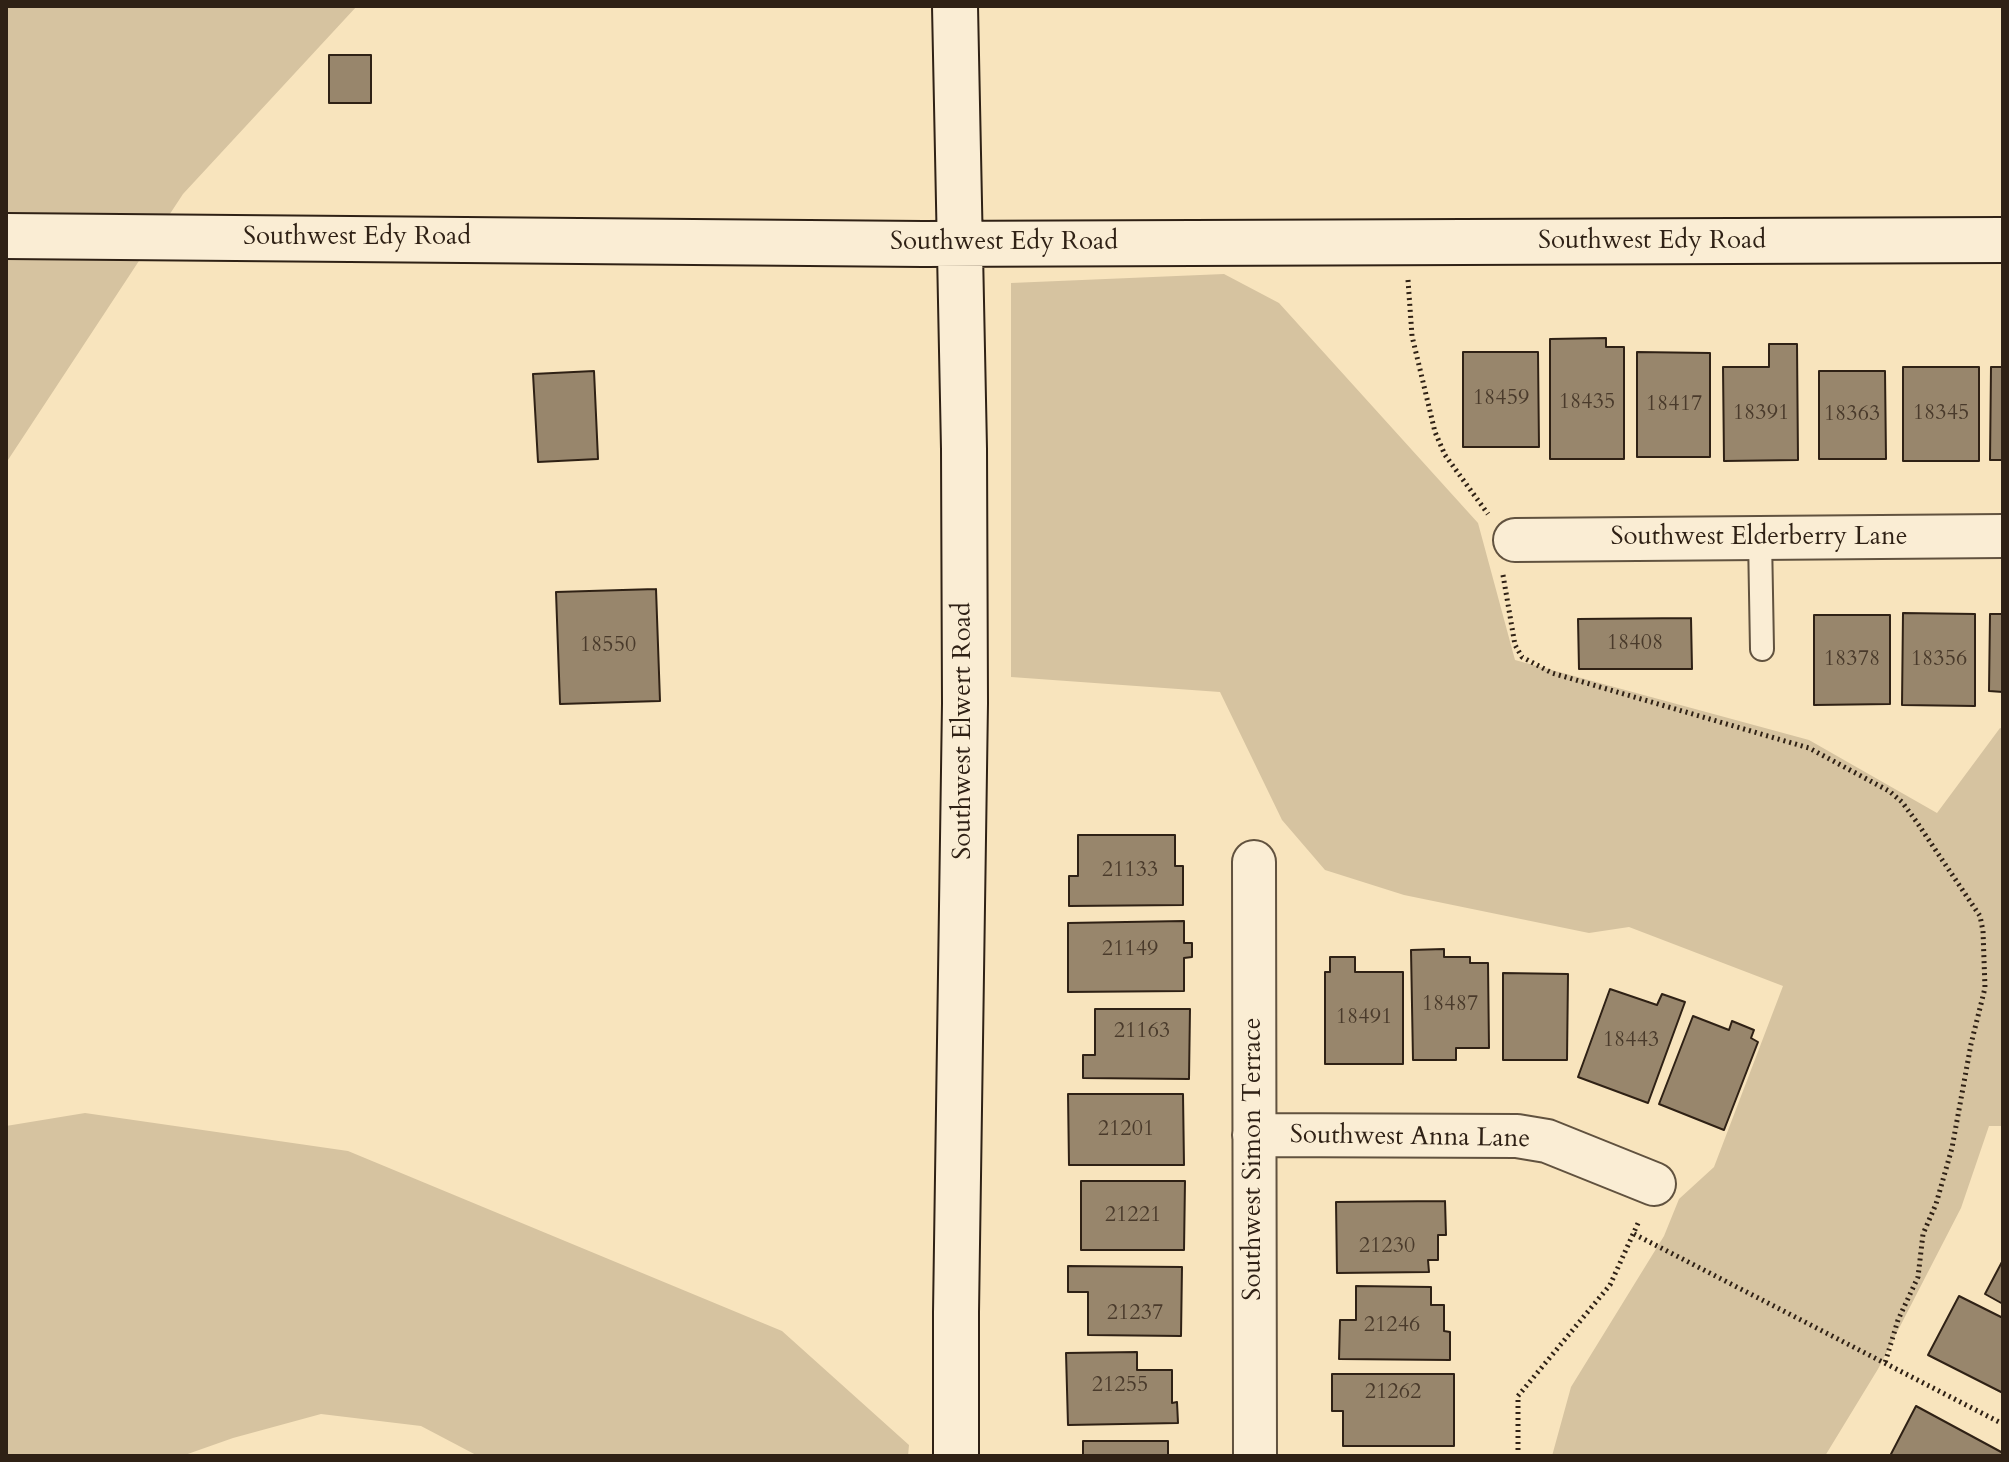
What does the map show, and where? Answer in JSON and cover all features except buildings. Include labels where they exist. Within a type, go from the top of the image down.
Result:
[{"type":"main road","name":"Southwest Elwert Road","points":[[955,6],[965,703],[956,1456]]},
{"type":"main road","name":"Southwest Edy Road","points":[[6,236],[960,244],[2003,240]]},
{"type":"street","name":"Southwest Elderberry Lane","points":[[1502,543],[2003,536]]},
{"type":"street","name":"Southwest Simon Terrace","points":[[1254,862],[1255,1456]]},
{"type":"street","name":"Southwest Anna Lane","points":[[1254,1135],[1517,1136],[1547,1141],[1654,1184]]},
{"type":"lane","points":[[1760,538],[1762,649]]},
{"type":"path","points":[[1406,243],[1412,336],[1435,432],[1445,455],[1486,508],[1502,543],[1515,645],[1522,657],[1552,673],[1809,748],[1889,791],[1902,802],[1980,916],[1985,988],[1952,1148],[1936,1204],[1923,1234],[1918,1277],[1882,1362]]},
{"type":"path","points":[[1518,1456],[1518,1396],[1610,1285],[1654,1184]]},
{"type":"path","points":[[1634,1234],[2003,1424]]},
{"type":"shaded area","points":[[6,6],[357,6],[183,194],[6,463]]},
{"type":"shaded area","points":[[1224,274],[1279,303],[1478,523],[1515,660],[1809,740],[1937,813],[2000,728],[2003,729],[2003,1126],[1989,1126],[1961,1208],[1878,1369],[1825,1456],[1552,1456],[1571,1387],[1664,1236],[1679,1199],[1714,1167],[1783,986],[1629,927],[1589,933],[1404,895],[1325,870],[1282,820],[1220,692],[1011,677],[1011,283]]},
{"type":"shaded area","points":[[85,1113],[348,1151],[782,1331],[909,1445],[908,1456],[478,1456],[421,1426],[321,1414],[233,1438],[182,1456],[6,1456],[6,1126]]}]
